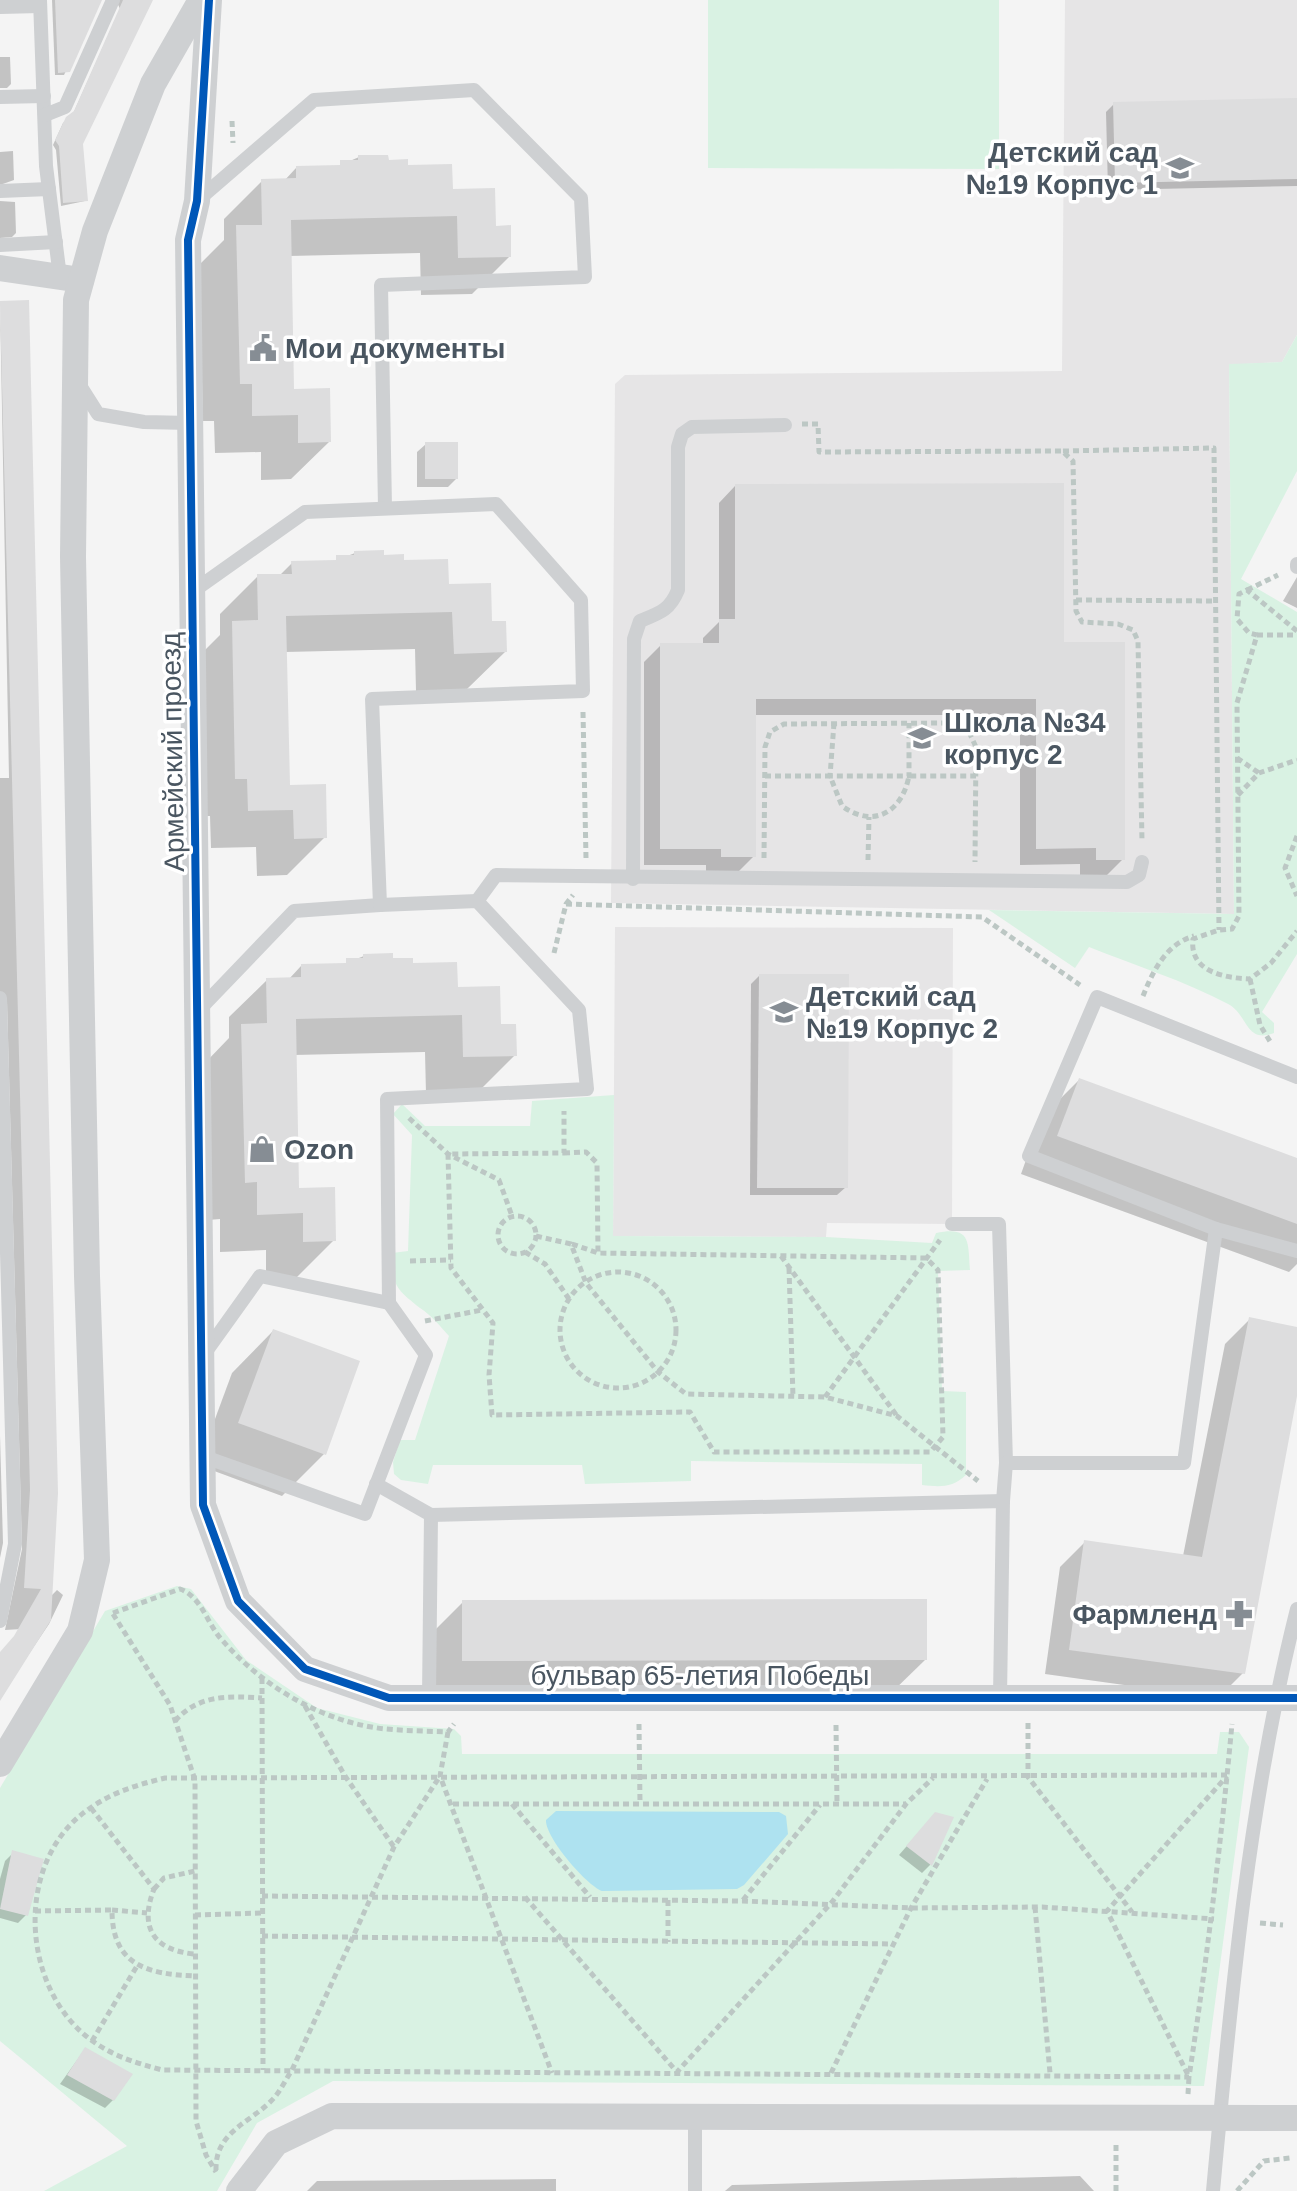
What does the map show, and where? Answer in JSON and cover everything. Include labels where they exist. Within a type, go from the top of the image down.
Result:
[{"type":"street","points":[[0,1764],[7,1734],[80,1631],[97,1560],[87,1260],[73,557],[76,300],[71,279],[95,231],[153,84],[201,0]]},
{"type":"street","name":"Армейский проезд","points":[[203,1505],[188,240],[197,201],[209,0]]},
{"type":"street","points":[[0,268],[71,279]]},
{"type":"street","name":"бульвар 65-летия Победы","points":[[203,1505],[238,1601],[305,1669],[389,1698],[1286,1698]]},
{"type":"street","points":[[232,2186],[276,2143],[332,2116],[1297,2118]]},
{"type":"lane","points":[[45,115],[65,107],[113,0]]},
{"type":"lane","points":[[0,7],[40,3],[49,189],[56,242],[71,279]]},
{"type":"lane","points":[[197,201],[314,100],[474,90],[581,198],[585,277],[381,285],[385,508]]},
{"type":"lane","points":[[0,97],[44,96]]},
{"type":"lane","points":[[0,191],[49,189]]},
{"type":"lane","points":[[0,245],[56,242]]},
{"type":"lane","points":[[75,377],[98,414],[144,422],[190,423]]},
{"type":"lane","points":[[633,879],[634,639],[640,621],[663,613],[673,605],[678,590],[678,447],[682,434],[692,427],[785,425]]},
{"type":"lane","points":[[192,593],[305,512],[496,504],[581,600],[583,691],[372,699],[380,905]]},
{"type":"lane","points":[[477,901],[496,875],[633,879],[1127,882],[1139,875],[1142,862]]},
{"type":"lane","points":[[197,1012],[294,911],[477,901],[579,1010],[587,1089],[387,1099],[389,1303],[426,1355],[365,1514],[202,1456]]},
{"type":"lane","points":[[1295,1070],[1097,997],[1029,1156],[1216,1229],[1297,1251]]},
{"type":"lane","points":[[0,998],[15,1544],[0,1621]]},
{"type":"lane","points":[[952,1224],[999,1224],[1006,1463],[1000,1697]]},
{"type":"lane","points":[[1006,1463],[1184,1463],[1216,1229]]},
{"type":"lane","points":[[201,1358],[260,1276],[389,1303]]},
{"type":"lane","points":[[376,1484],[431,1515],[1003,1501]]},
{"type":"lane","points":[[429,1697],[431,1515]]},
{"type":"lane","points":[[1213,2191],[1240,1921],[1286,1698],[1297,1609]]},
{"type":"lane","points":[[695,2116],[695,2191]]},
{"type":"path","points":[[785,425],[818,424],[819,452],[1214,448],[1219,930]]},
{"type":"path","points":[[1062,451],[1073,461],[1075,481],[1076,611],[1082,622],[1118,624],[1133,630],[1138,641],[1142,862]]},
{"type":"path","points":[[1297,566],[1239,594],[1237,619],[1249,633],[1257,635],[1297,633]]},
{"type":"path","points":[[1247,590],[1297,633]]},
{"type":"path","points":[[1076,600],[1216,601]]},
{"type":"path","points":[[1137,1013],[1153,972],[1163,958],[1185,939],[1232,929],[1239,916],[1237,703],[1257,635]]},
{"type":"path","points":[[548,978],[566,904],[587,878],[583,691]]},
{"type":"path","points":[[834,723],[830,776],[842,806],[853,814],[869,817],[891,812],[900,803],[909,776],[909,723]]},
{"type":"path","points":[[764,879],[765,747],[770,732],[784,724],[951,723],[969,732],[976,747],[975,881]]},
{"type":"path","points":[[1237,758],[1259,773]]},
{"type":"path","points":[[1238,795],[1259,773],[1297,760]]},
{"type":"path","points":[[765,776],[976,776]]},
{"type":"path","points":[[868,880],[869,817]]},
{"type":"path","points":[[1297,836],[1285,868],[1297,896]]},
{"type":"path","points":[[566,904],[982,917],[1097,997]]},
{"type":"path","points":[[1199,935],[1193,939],[1192,949],[1202,967],[1232,978],[1250,979],[1271,963],[1297,931]]},
{"type":"path","points":[[1250,979],[1260,1025],[1295,1070]]},
{"type":"path","points":[[564,1090],[564,1153]]},
{"type":"path","points":[[387,1099],[448,1154],[499,1180],[512,1216]]},
{"type":"path","points":[[448,1154],[586,1152],[597,1163],[598,1253]]},
{"type":"path","points":[[448,1154],[451,1268],[493,1323],[489,1375],[492,1415],[690,1412],[714,1452],[930,1452],[943,1437],[938,1270],[926,1258],[598,1253],[536,1236]]},
{"type":"path","points":[[512,1216],[530,1220],[536,1236]]},
{"type":"path","points":[[512,1216],[498,1229],[499,1241],[507,1251],[525,1252],[545,1264],[569,1299]]},
{"type":"path","points":[[525,1252],[536,1236]]},
{"type":"path","points":[[571,1244],[586,1283],[658,1372],[686,1394],[825,1397],[897,1416]]},
{"type":"path","points":[[781,1256],[897,1416],[1003,1501]]},
{"type":"path","points":[[825,1397],[926,1258]]},
{"type":"path","points":[[389,1261],[451,1260]]},
{"type":"path","points":[[789,1267],[793,1397]]},
{"type":"path","points":[[617,1272],[636,1274],[653,1283],[666,1296],[674,1314],[677,1333],[672,1352],[658,1372],[647,1381],[628,1388],[609,1387],[591,1381],[575,1369],[565,1354],[560,1335],[562,1316],[569,1299],[586,1283],[617,1272]]},
{"type":"path","points":[[405,1325],[483,1309]]},
{"type":"path","points":[[92,1578],[170,1705],[194,1776],[196,2121],[206,2155],[216,2172],[232,2186]]},
{"type":"path","points":[[262,1677],[263,2070]]},
{"type":"path","points":[[175,1721],[198,1702],[225,1696],[262,1698]]},
{"type":"path","points":[[640,1697],[637,1775],[640,1803]]},
{"type":"path","points":[[837,1698],[837,1804]]},
{"type":"path","points":[[1028,1698],[1028,1777],[1132,1912]]},
{"type":"path","points":[[1188,2117],[1189,2077],[1213,1919],[1235,1698]]},
{"type":"path","points":[[304,1705],[345,1776],[394,1847]]},
{"type":"path","points":[[216,2172],[216,2158],[223,2140],[273,2099],[292,2070],[394,1847],[440,1776],[448,1732]]},
{"type":"path","points":[[1189,2077],[1050,2073],[162,2070],[128,2061],[92,2041],[70,2020],[42,1969],[35,1941],[35,1911],[39,1885],[59,1839],[91,1808],[131,1786],[194,1776],[987,1778],[1227,1775]]},
{"type":"path","points":[[1107,1911],[1227,1775]]},
{"type":"path","points":[[440,1776],[553,2073]]},
{"type":"path","points":[[677,2072],[797,1943],[906,1804],[934,1778]]},
{"type":"path","points":[[831,2073],[911,1908],[987,1778]]},
{"type":"path","points":[[453,1804],[906,1804]]},
{"type":"path","points":[[511,1804],[591,1898]]},
{"type":"path","points":[[743,1901],[821,1804]]},
{"type":"path","points":[[91,1808],[154,1889]]},
{"type":"path","points":[[195,1871],[164,1878],[154,1889],[147,1913],[149,1928],[161,1943],[176,1952],[195,1954]]},
{"type":"path","points":[[262,1896],[486,1896],[832,1902],[911,1908],[1035,1907],[1283,1925]]},
{"type":"path","points":[[525,1897],[677,2072]]},
{"type":"path","points":[[668,1900],[668,1942]]},
{"type":"path","points":[[1035,1907],[1050,2073]]},
{"type":"path","points":[[112,1910],[120,1950],[137,1966],[162,1975],[195,1976]]},
{"type":"path","points":[[35,1911],[147,1913]]},
{"type":"path","points":[[1107,1911],[1189,2077]]},
{"type":"path","points":[[195,1915],[262,1913]]},
{"type":"path","points":[[262,1936],[354,1934],[502,1940],[893,1944]]},
{"type":"path","points":[[92,2041],[137,1966]]},
{"type":"path","points":[[1116,2117],[1116,2191]]},
{"type":"path","points":[[1237,2191],[1264,2161],[1290,2158]]},
{"type":"shaded area","name":"Школа №34 корпус 2","points":[[1065,0],[1297,0],[1297,335],[1282,362],[1229,365],[1234,914],[611,903],[615,384],[625,375],[1062,371]]},
{"type":"shaded area","name":"Детский сад №19 Корпус 2","points":[[615,927],[953,928],[952,1224],[827,1223],[826,1237],[613,1236]]},
{"type":"green space","points":[[708,0],[999,0],[999,169],[708,168]]},
{"type":"green space","points":[[1297,335],[1297,471],[1241,579],[1297,612],[1297,954],[1262,1012],[1274,1023],[1274,1033],[1257,1035],[1235,1009],[1212,996],[1089,947],[1075,968],[989,910],[1234,914],[1229,364],[1282,362]]},
{"type":"green space","points":[[614,1095],[613,1236],[826,1237],[932,1243],[936,1233],[947,1231],[962,1234],[968,1244],[970,1270],[938,1271],[942,1391],[966,1392],[966,1475],[946,1486],[934,1486],[922,1485],[922,1464],[691,1461],[691,1481],[585,1484],[582,1465],[433,1465],[428,1484],[401,1480],[394,1474],[393,1462],[400,1440],[415,1440],[449,1336],[432,1317],[405,1296],[397,1286],[393,1273],[392,1253],[408,1251],[412,1135],[393,1114],[402,1104],[425,1126],[530,1126],[532,1101]]},
{"type":"green space","points":[[177,1586],[191,1589],[246,1660],[317,1708],[380,1724],[454,1729],[461,1736],[462,1754],[1217,1754],[1220,1732],[1239,1732],[1249,1747],[1204,2086],[333,2081],[257,2123],[217,2191],[44,2191],[127,2146],[0,2041],[0,1788],[105,1611]]},
{"type":"water","points":[[556,1811],[779,1812],[786,1816],[788,1834],[744,1885],[737,1889],[602,1891],[577,1870],[552,1837],[546,1820]]},
{"type":"building","points":[[55,0],[102,0],[70,72],[58,73]]},
{"type":"building","points":[[123,0],[153,0],[83,144],[88,201],[63,203],[59,146],[55,140],[66,117],[74,111]]},
{"type":"building","points":[[1297,98],[1297,179],[1115,183],[1113,102]]},
{"type":"building","points":[[358,155],[388,155],[389,160],[408,159],[408,165],[452,164],[453,189],[495,188],[496,226],[511,225],[511,257],[458,258],[457,216],[291,220],[294,389],[330,388],[331,442],[298,443],[298,415],[252,416],[252,384],[240,384],[236,225],[262,225],[261,179],[296,178],[296,166],[340,165],[340,160],[358,160]]},
{"type":"building","points":[[29,300],[58,1493],[51,1620],[0,1701],[0,1652],[14,1636],[41,1589],[24,1588],[30,1490],[0,305],[0,301]]},
{"type":"building","points":[[425,442],[458,442],[458,479],[425,479]]},
{"type":"building","name":"Школа №34 корпус 2","points":[[1064,483],[1064,642],[1125,642],[1125,860],[1096,860],[1096,848],[1036,849],[1036,699],[756,699],[756,857],[721,857],[721,849],[660,849],[660,643],[719,643],[719,619],[735,619],[735,484]]},
{"type":"building","points":[[384,550],[384,555],[404,554],[404,560],[448,559],[449,584],[491,583],[492,621],[506,621],[507,652],[454,654],[452,612],[286,616],[290,785],[326,784],[327,838],[294,839],[293,810],[248,811],[247,779],[235,779],[232,621],[258,620],[257,574],[292,574],[291,561],[336,560],[336,555],[354,555],[354,551]]},
{"type":"building","points":[[393,953],[393,958],[413,958],[413,963],[457,962],[458,987],[500,986],[501,1024],[516,1024],[517,1056],[463,1057],[462,1015],[296,1019],[299,1188],[335,1187],[336,1241],[303,1242],[303,1213],[257,1215],[257,1182],[245,1183],[241,1024],[267,1023],[266,978],[301,977],[301,964],[346,963],[346,958],[363,958],[363,954]]},
{"type":"building","points":[[759,974],[849,974],[848,1188],[757,1188]]},
{"type":"building","points":[[1079,1078],[1297,1158],[1297,1224],[1057,1136]]},
{"type":"building","points":[[1249,1317],[1297,1327],[1297,1396],[1245,1674],[1069,1650],[1084,1540],[1202,1557]]},
{"type":"building","points":[[273,1329],[360,1361],[326,1455],[238,1423]]},
{"type":"building","points":[[927,1599],[927,1660],[462,1661],[462,1600]]},
{"type":"building","points":[[935,1812],[954,1817],[932,1866],[906,1846]]},
{"type":"building","points":[[12,1850],[44,1859],[28,1916],[0,1909]]},
{"type":"building","points":[[85,2047],[133,2074],[114,2101],[67,2075]]},
{"type":"cycle path","points":[[209,0],[197,201],[188,240],[203,1505],[238,1601],[305,1669],[389,1698],[1297,1698]]},
{"type":"place","name":"Детский сад №19 Корпус 1","points":[[1180,168]]},
{"type":"place","name":"Мои документы","points":[[263,348]]},
{"type":"place","name":"Школа №34 корпус 2","points":[[922,738]]},
{"type":"place","name":"Детский сад №19 Корпус 2","points":[[784,1012]]},
{"type":"place","name":"Ozon","points":[[262,1149]]},
{"type":"place","name":"Фармленд","points":[[1239,1614]]}]
